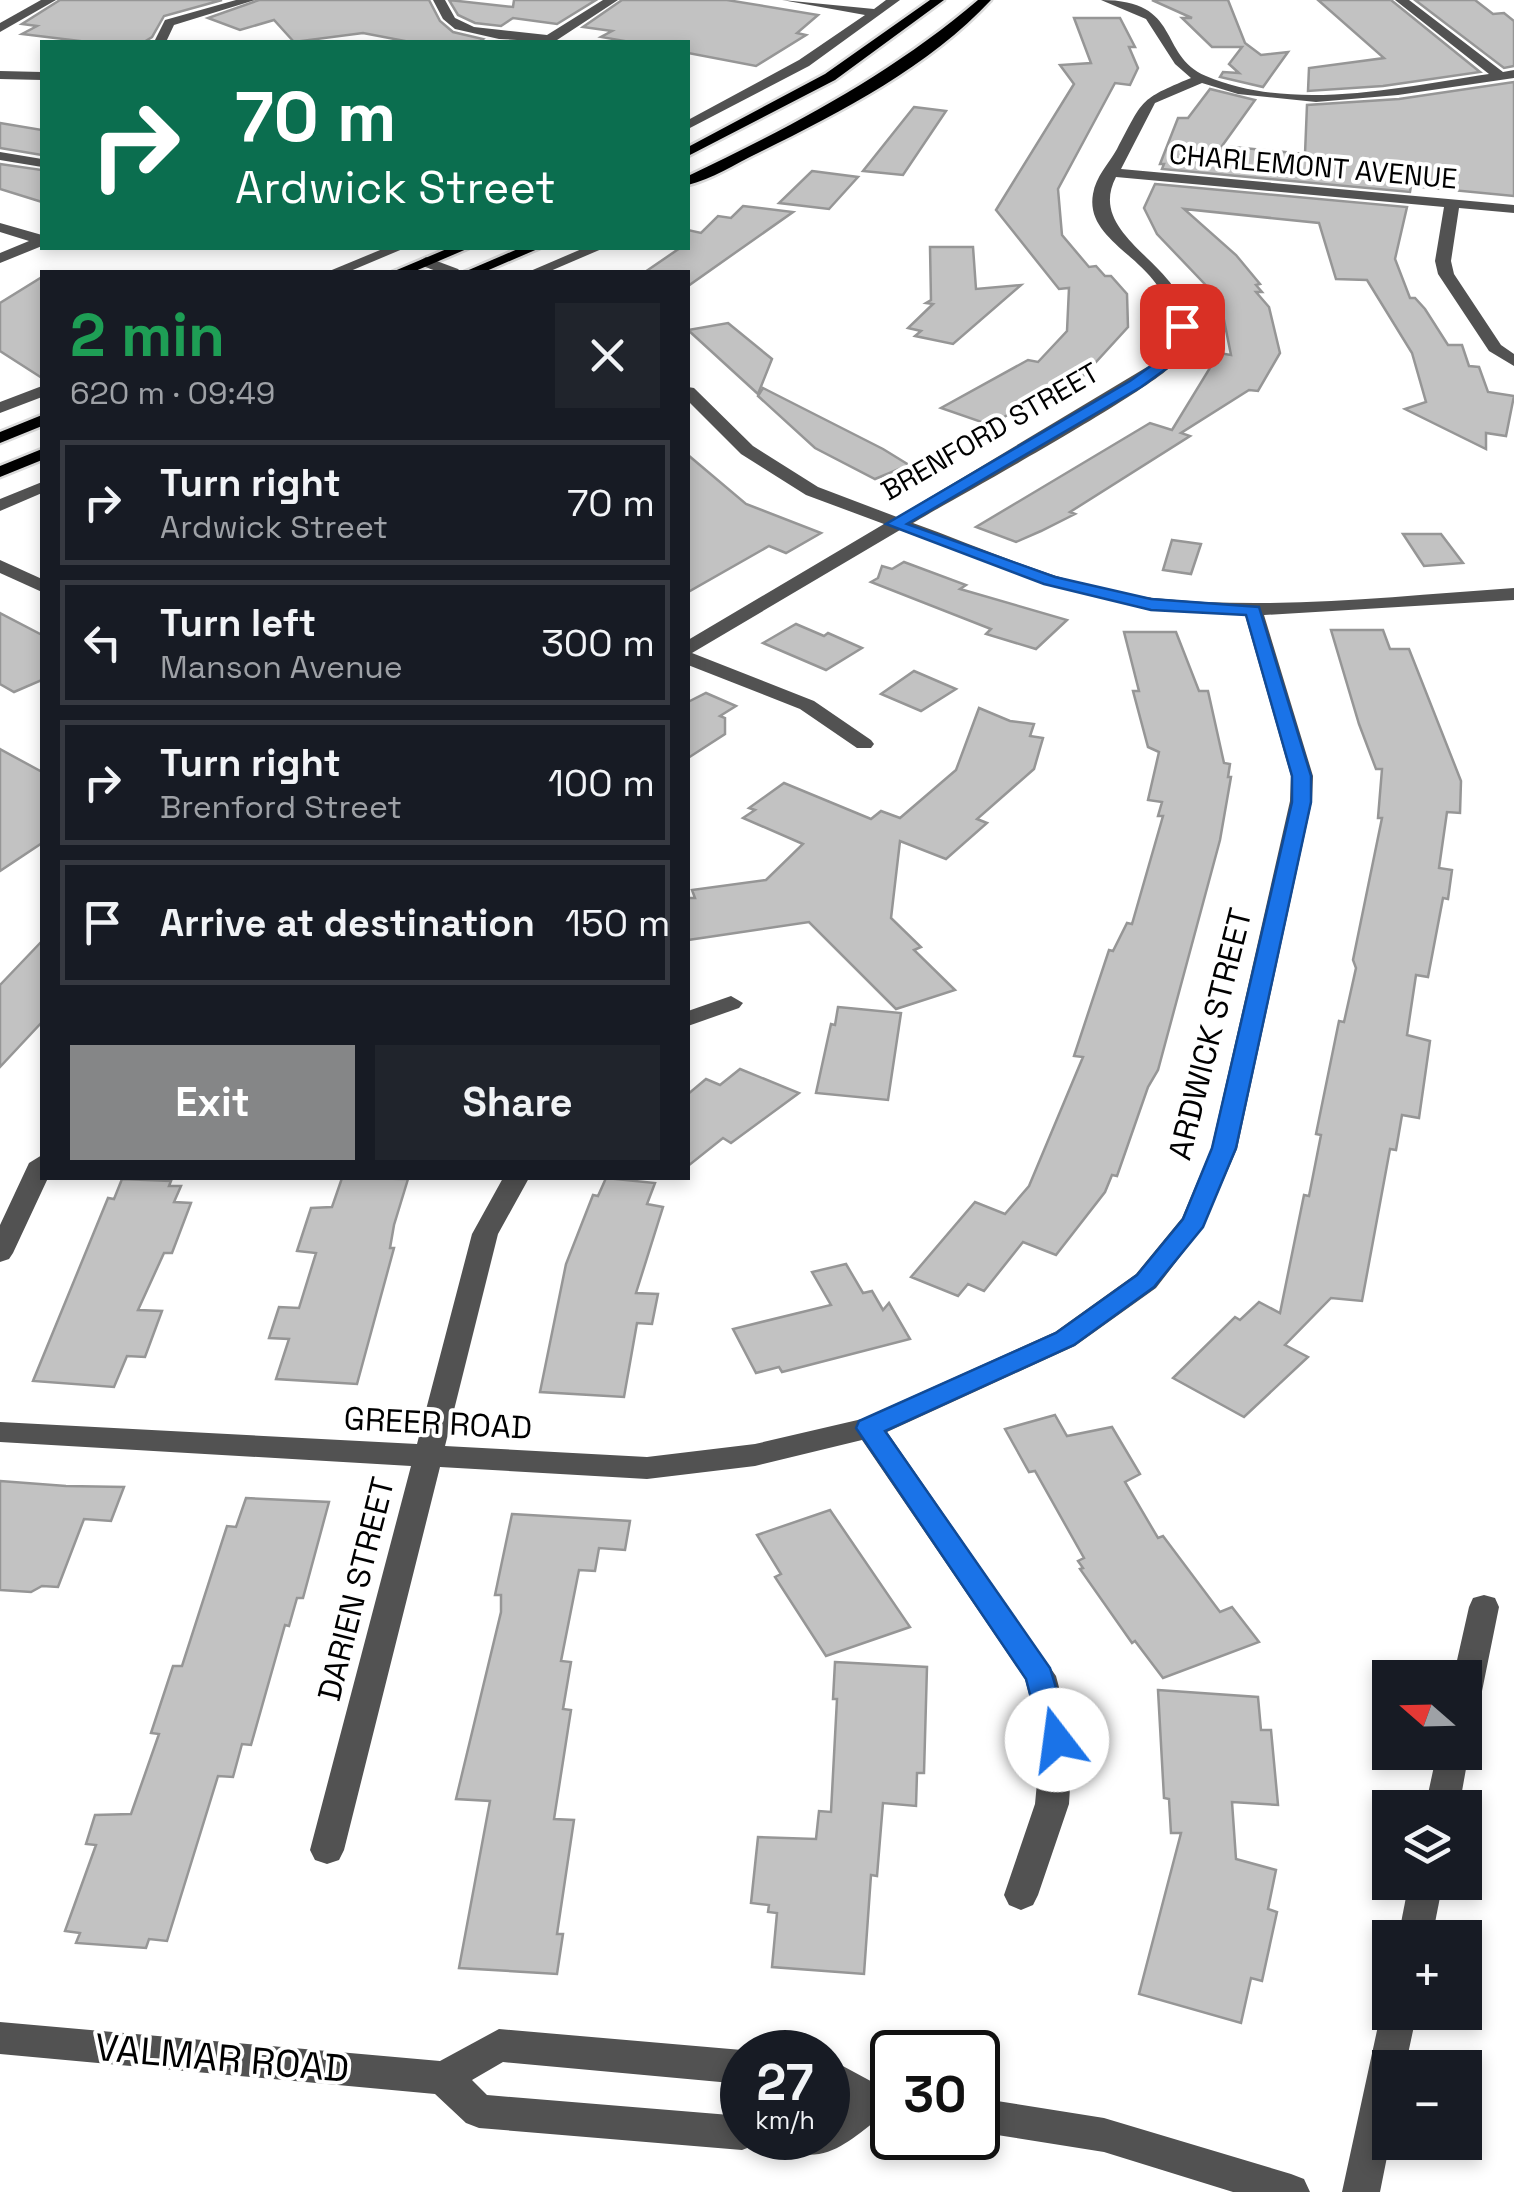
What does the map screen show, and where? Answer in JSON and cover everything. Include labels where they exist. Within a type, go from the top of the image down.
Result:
[{"type":"main road","points":[[690,151],[830,77],[938,0]]},
{"type":"main road","points":[[690,180],[815,119],[873,85],[922,52],[985,0]]},
{"type":"main road","points":[[405,270],[456,250]]},
{"type":"main road","points":[[477,270],[527,250]]},
{"type":"main road","points":[[0,438],[40,421]]},
{"type":"main road","points":[[0,472],[40,455]]},
{"type":"street","points":[[0,28],[50,0]]},
{"type":"street","points":[[161,40],[168,23],[249,0]]},
{"type":"street","points":[[439,0],[448,19],[456,24],[541,40]]},
{"type":"street","points":[[550,40],[612,0]]},
{"type":"street","points":[[788,0],[878,12]]},
{"type":"street","points":[[690,124],[804,63],[894,0]]},
{"type":"street","points":[[1106,0],[1145,12],[1156,22],[1180,63],[1200,78],[1258,92],[1344,96],[1507,75]]},
{"type":"street","points":[[1401,0],[1507,75]]},
{"type":"street","points":[[0,75],[40,76]]},
{"type":"street","name":"BRENFORD STREET","points":[[690,647],[1135,384],[1169,360],[1182,326],[1176,298],[1106,225],[1100,194],[1108,172],[1150,100],[1200,78]]},
{"type":"street","points":[[0,156],[40,163]]},
{"type":"street","name":"CHARLEMONT AVENUE","points":[[1108,172],[1514,209]]},
{"type":"street","points":[[1452,205],[1443,262],[1446,274],[1496,348],[1514,361]]},
{"type":"street","points":[[0,227],[40,239]]},
{"type":"street","points":[[0,258],[40,241]]},
{"type":"street","points":[[340,270],[391,250]]},
{"type":"street","points":[[541,270],[591,250]]},
{"type":"street","points":[[426,262],[448,270]]},
{"type":"street","points":[[0,392],[19,400]]},
{"type":"street","points":[[0,408],[40,392]]},
{"type":"street","points":[[690,394],[773,469],[812,491],[1050,580],[1151,604],[1253,610],[1514,594]]},
{"type":"street","points":[[0,506],[40,488]]},
{"type":"street","points":[[0,566],[40,585]]},
{"type":"street","name":"ARDWICK STREET","points":[[869,1428],[1065,1339],[1146,1281],[1194,1222],[1224,1148],[1302,802],[1302,776],[1253,610]]},
{"type":"street","points":[[690,659],[807,705],[864,744]]},
{"type":"street","points":[[690,1018],[730,1003]]},
{"type":"street","points":[[0,1253],[40,1168]]},
{"type":"street","name":"DARIEN STREET","points":[[327,1850],[485,1234],[515,1180]]},
{"type":"street","points":[[869,1428],[1040,1676],[1057,1740],[1052,1804],[1021,1895]]},
{"type":"street","name":"GREER ROAD","points":[[0,1432],[647,1468],[755,1455],[869,1428]]},
{"type":"street","points":[[1473,1660],[1484,1607]]},
{"type":"street","points":[[1361,2192],[1395,2030]]},
{"type":"street","name":"VALMAR ROAD","points":[[0,2038],[444,2078]]},
{"type":"street","points":[[720,2065],[499,2046],[444,2078],[479,2111],[720,2131]]},
{"type":"street","points":[[1000,2119],[1104,2135],[1291,2192]]},
{"type":"building","points":[[60,0],[222,0],[164,16],[147,40],[72,40],[22,34],[37,26],[22,24]]},
{"type":"building","points":[[259,0],[429,0],[440,21],[453,32],[483,39],[400,40],[363,33],[292,40],[274,20],[240,30],[208,18]]},
{"type":"building","points":[[449,0],[513,7],[514,0],[596,0],[557,24],[513,18],[501,26],[475,23],[458,15]]},
{"type":"building","points":[[622,0],[727,0],[818,15],[797,33],[806,35],[756,66],[690,53],[690,40],[618,40],[601,37],[612,31],[583,27]]},
{"type":"building","points":[[1152,0],[1228,0],[1245,43],[1261,55],[1288,52],[1263,87],[1220,77],[1223,72],[1239,73],[1229,64],[1242,47],[1212,47],[1182,18],[1192,18]]},
{"type":"building","points":[[1318,0],[1391,0],[1480,72],[1383,86],[1308,91],[1309,68],[1384,58]]},
{"type":"building","points":[[1415,0],[1475,0],[1493,14],[1504,13],[1514,21],[1514,66],[1504,68]]},
{"type":"building","points":[[1074,18],[1120,18],[1135,47],[1129,47],[1138,68],[1130,85],[1115,83],[1058,189],[1062,235],[1089,267],[1096,266],[1105,276],[1111,276],[1127,294],[1128,327],[1075,385],[1062,384],[990,425],[941,408],[1028,360],[1038,362],[1067,331],[1069,288],[1059,289],[996,210],[1074,84],[1060,65],[1091,63]]},
{"type":"building","points":[[1514,82],[1514,196],[1411,186],[1410,192],[1162,169],[1164,164],[1160,164],[1178,118],[1188,118],[1210,89],[1255,100],[1222,146],[1305,154],[1307,105],[1399,99]]},
{"type":"building","points":[[914,107],[946,111],[903,175],[863,171]]},
{"type":"building","points":[[0,123],[40,130],[40,155],[0,148]]},
{"type":"building","points":[[0,164],[40,170],[40,201],[0,189]]},
{"type":"building","points":[[812,171],[858,177],[829,209],[779,203]]},
{"type":"building","points":[[1155,184],[1407,207],[1395,259],[1410,298],[1425,309],[1448,345],[1462,345],[1469,366],[1479,367],[1488,392],[1514,396],[1506,436],[1486,433],[1486,449],[1405,409],[1426,402],[1412,353],[1367,280],[1336,279],[1319,223],[1184,209],[1236,255],[1260,284],[1256,285],[1262,292],[1256,292],[1269,307],[1280,353],[1258,391],[1249,390],[1181,433],[1190,436],[1070,512],[1075,514],[1041,531],[1016,542],[976,527],[1150,423],[1172,430],[1219,353],[1231,355],[1220,300],[1157,234],[1144,208]]},
{"type":"building","points":[[743,206],[793,212],[690,285],[690,270],[648,270],[677,250],[690,250],[690,230],[701,233],[718,216],[731,218]]},
{"type":"building","points":[[930,247],[973,247],[976,289],[1021,285],[953,344],[915,336],[921,331],[908,328],[933,304],[926,303],[931,300]]},
{"type":"building","points":[[40,278],[40,377],[0,351],[0,303]]},
{"type":"building","points":[[728,323],[772,359],[758,394],[690,332]]},
{"type":"building","points":[[763,388],[909,465],[875,479],[815,448],[758,396]]},
{"type":"building","points":[[690,457],[746,504],[821,533],[786,553],[769,546],[690,591]]},
{"type":"building","points":[[1403,534],[1441,534],[1463,563],[1424,566]]},
{"type":"building","points":[[1172,540],[1201,544],[1191,574],[1163,570]]},
{"type":"building","points":[[904,562],[966,585],[960,589],[1067,620],[1036,649],[986,634],[991,629],[871,582],[878,578],[882,566],[892,569]]},
{"type":"building","points":[[0,613],[40,634],[40,681],[14,692],[0,684]]},
{"type":"building","points":[[796,624],[862,648],[826,670],[763,643]]},
{"type":"building","points":[[1331,630],[1383,630],[1390,649],[1409,649],[1461,781],[1460,813],[1447,812],[1439,868],[1452,870],[1448,899],[1443,898],[1428,977],[1416,975],[1407,1035],[1430,1041],[1419,1118],[1402,1115],[1396,1150],[1390,1149],[1362,1301],[1331,1298],[1285,1345],[1308,1357],[1244,1417],[1173,1378],[1235,1317],[1240,1320],[1259,1302],[1280,1313],[1304,1195],[1309,1196],[1321,1135],[1316,1134],[1339,1021],[1344,1022],[1356,968],[1353,960],[1382,818],[1378,818],[1382,769],[1376,769],[1359,724]]},
{"type":"building","points":[[1124,632],[1176,632],[1199,691],[1208,691],[1224,763],[1230,764],[1220,840],[1158,1070],[1148,1087],[1117,1176],[1112,1175],[1105,1192],[1056,1255],[1023,1242],[984,1291],[968,1284],[958,1296],[911,1277],[975,1202],[1005,1214],[1029,1186],[1083,1057],[1074,1056],[1109,950],[1113,951],[1127,923],[1132,924],[1163,816],[1158,816],[1162,802],[1148,800],[1159,752],[1148,747],[1133,691],[1139,691]]},
{"type":"building","points":[[914,671],[956,689],[921,711],[881,694]]},
{"type":"building","points":[[706,693],[736,706],[720,716],[725,718],[725,734],[690,757],[690,701]]},
{"type":"building","points":[[979,708],[1010,721],[1034,724],[1030,736],[1043,738],[1034,769],[977,819],[987,823],[946,859],[900,841],[891,918],[921,947],[914,950],[955,990],[896,1009],[809,922],[690,940],[690,898],[695,898],[692,890],[766,880],[803,844],[743,818],[755,810],[749,808],[784,783],[871,819],[881,811],[900,818],[956,770]]},
{"type":"building","points":[[0,749],[40,771],[40,844],[0,871]]},
{"type":"building","points":[[40,943],[40,1024],[0,1067],[0,985]]},
{"type":"building","points":[[838,1007],[901,1013],[888,1100],[816,1093]]},
{"type":"building","points":[[740,1069],[799,1093],[731,1143],[723,1138],[690,1164],[690,1092],[706,1079],[720,1085]]},
{"type":"building","points":[[122,1180],[171,1181],[169,1186],[181,1186],[174,1202],[191,1203],[172,1253],[164,1253],[138,1310],[162,1311],[145,1357],[127,1356],[114,1387],[33,1381],[108,1198],[114,1199]]},
{"type":"building","points":[[341,1180],[408,1180],[394,1225],[390,1248],[394,1248],[357,1384],[276,1379],[289,1339],[269,1338],[279,1307],[299,1308],[316,1253],[297,1251],[311,1208],[332,1207]]},
{"type":"building","points":[[605,1180],[655,1183],[647,1204],[663,1207],[636,1293],[658,1294],[652,1324],[637,1323],[624,1397],[540,1392],[566,1264],[593,1195],[598,1196]]},
{"type":"building","points":[[846,1264],[863,1293],[872,1291],[883,1310],[889,1303],[910,1339],[782,1372],[779,1367],[756,1373],[733,1329],[831,1305],[812,1272]]},
{"type":"building","points":[[1055,1415],[1067,1436],[1112,1427],[1140,1474],[1125,1482],[1158,1538],[1163,1536],[1220,1612],[1232,1607],[1259,1642],[1163,1678],[1135,1641],[1132,1643],[1080,1569],[1083,1568],[1078,1561],[1084,1558],[1035,1471],[1029,1472],[1005,1429]]},
{"type":"building","points":[[0,1481],[124,1487],[111,1521],[84,1519],[58,1587],[42,1586],[31,1592],[0,1590]]},
{"type":"building","points":[[246,1498],[329,1502],[303,1598],[297,1598],[289,1626],[285,1625],[251,1745],[242,1744],[233,1777],[218,1776],[167,1941],[149,1939],[146,1948],[76,1943],[80,1933],[65,1931],[96,1845],[86,1844],[95,1815],[131,1814],[159,1734],[151,1733],[173,1666],[182,1666],[227,1526],[236,1527]]},
{"type":"building","points":[[830,1510],[910,1627],[826,1656],[775,1577],[781,1574],[757,1535]]},
{"type":"building","points":[[512,1514],[630,1521],[625,1550],[599,1548],[595,1571],[579,1570],[561,1661],[571,1662],[563,1709],[571,1710],[554,1819],[574,1820],[557,1934],[563,1934],[557,1974],[459,1968],[490,1801],[456,1799],[501,1612],[501,1595],[495,1595]]},
{"type":"building","points":[[835,1662],[927,1667],[924,1773],[917,1773],[916,1806],[883,1803],[877,1876],[871,1875],[864,1974],[772,1967],[777,1913],[768,1912],[769,1905],[751,1903],[758,1837],[816,1839],[819,1811],[831,1812]]},
{"type":"building","points":[[1158,1690],[1258,1697],[1261,1730],[1271,1730],[1278,1805],[1232,1802],[1236,1859],[1276,1870],[1268,1909],[1277,1912],[1262,1981],[1251,1978],[1241,2023],[1139,1994],[1181,1833],[1171,1833],[1169,1799],[1164,1798]]},
{"type":"route","points":[[1057,1740],[1040,1676],[869,1428],[1065,1339],[1146,1281],[1194,1222],[1224,1148],[1302,802],[1302,776],[1253,610],[1151,604],[1050,580],[894,524],[1135,384],[1169,360],[1182,326]]}]
